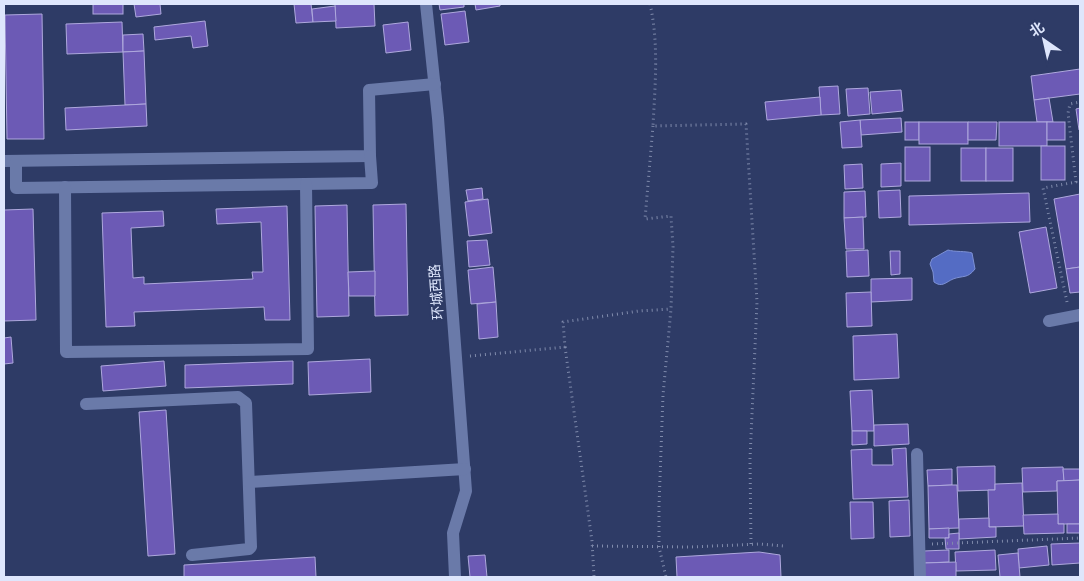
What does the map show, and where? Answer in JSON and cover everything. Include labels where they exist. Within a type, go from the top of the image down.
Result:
[{"type":"street","name":"环城西路","points":[[426,4],[435,84],[465,469],[466,491],[453,533],[455,577]]},
{"type":"street","points":[[370,156],[10,161],[16,188],[372,183],[369,90],[435,84]]},
{"type":"street","points":[[65,187],[66,352],[230,350],[308,348],[306,184]]},
{"type":"street","points":[[1049,321],[1076,316]]},
{"type":"street","points":[[86,404],[238,397],[246,403],[251,547],[249,549],[192,554]]},
{"type":"street","points":[[917,454],[920,577]]},
{"type":"street","points":[[249,482],[465,469]]},
{"type":"path","points":[[650,4],[654,21],[655,67],[653,126],[645,219],[671,216],[673,247],[671,309],[663,395],[659,506],[659,547],[666,577]]},
{"type":"path","points":[[1076,316],[1043,188],[1078,181],[1068,113],[1070,104],[1080,102]]},
{"type":"path","points":[[653,126],[746,124],[757,302],[750,459],[751,544]]},
{"type":"path","points":[[594,577],[592,546],[563,322],[639,311],[671,309]]},
{"type":"path","points":[[456,357],[565,347]]},
{"type":"path","points":[[919,545],[1080,538]]},
{"type":"path","points":[[592,546],[690,547],[751,544],[784,546]]},
{"type":"water","points":[[948,250],[972,253],[975,269],[967,276],[939,284],[934,282],[930,264],[932,259]]},
{"type":"building","points":[[93,4],[123,4],[123,14],[93,14]]},
{"type":"building","points":[[134,4],[160,4],[161,14],[136,17]]},
{"type":"building","points":[[294,4],[311,4],[313,22],[296,23]]},
{"type":"building","points":[[335,4],[374,4],[375,26],[336,28]]},
{"type":"building","points":[[439,4],[464,4],[464,7],[440,10]]},
{"type":"building","points":[[475,4],[500,4],[500,6],[476,10]]},
{"type":"building","points":[[335,6],[336,21],[313,22],[312,9]]},
{"type":"building","points":[[465,11],[469,42],[445,45],[441,14]]},
{"type":"building","points":[[42,14],[44,139],[7,139],[5,15]]},
{"type":"building","points":[[205,21],[208,46],[193,48],[191,36],[155,40],[154,27]]},
{"type":"building","points":[[122,22],[123,52],[67,54],[66,24]]},
{"type":"building","points":[[408,22],[411,50],[386,53],[383,25]]},
{"type":"building","points":[[143,34],[144,51],[123,52],[123,35]]},
{"type":"building","points":[[144,51],[146,104],[125,105],[123,52]]},
{"type":"building","points":[[1080,69],[1080,94],[1034,100],[1031,76]]},
{"type":"building","points":[[838,86],[840,114],[821,115],[819,87]]},
{"type":"building","points":[[868,88],[870,114],[848,116],[846,89]]},
{"type":"building","points":[[901,90],[903,111],[872,114],[870,92]]},
{"type":"building","points":[[820,97],[821,115],[767,120],[765,102]]},
{"type":"building","points":[[1049,98],[1053,122],[1037,122],[1034,100]]},
{"type":"building","points":[[146,104],[147,126],[66,130],[65,108]]},
{"type":"building","points":[[1080,108],[1080,130],[1079,130],[1076,109]]},
{"type":"building","points":[[901,118],[902,132],[861,135],[860,120]]},
{"type":"building","points":[[860,120],[862,147],[842,148],[840,122]]},
{"type":"building","points":[[905,122],[919,122],[919,140],[905,140]]},
{"type":"building","points":[[919,122],[968,122],[968,144],[919,144]]},
{"type":"building","points":[[968,122],[997,122],[996,140],[968,140]]},
{"type":"building","points":[[999,122],[1047,122],[1047,146],[999,146]]},
{"type":"building","points":[[1047,122],[1065,122],[1065,140],[1047,140]]},
{"type":"building","points":[[1041,146],[1065,146],[1065,180],[1041,180]]},
{"type":"building","points":[[905,147],[930,147],[930,181],[905,181]]},
{"type":"building","points":[[961,148],[986,148],[986,181],[961,181]]},
{"type":"building","points":[[986,148],[1013,148],[1013,181],[986,181]]},
{"type":"building","points":[[901,163],[901,186],[881,187],[881,164]]},
{"type":"building","points":[[862,164],[863,188],[845,189],[844,165]]},
{"type":"building","points":[[482,188],[483,199],[468,201],[466,190]]},
{"type":"building","points":[[900,190],[901,217],[879,218],[878,191]]},
{"type":"building","points":[[865,191],[866,217],[844,218],[844,192]]},
{"type":"building","points":[[1029,193],[1030,222],[909,225],[909,196]]},
{"type":"building","points":[[1080,194],[1080,267],[1066,269],[1054,199]]},
{"type":"building","points":[[488,199],[492,233],[469,236],[465,202]]},
{"type":"building","points":[[406,204],[408,315],[375,316],[373,205]]},
{"type":"building","points":[[347,205],[349,316],[317,317],[315,206]]},
{"type":"building","points":[[287,206],[290,320],[265,320],[264,307],[134,312],[135,326],[106,327],[102,213],[163,211],[164,226],[131,228],[133,278],[144,277],[144,284],[253,279],[252,272],[263,272],[261,222],[217,224],[216,209]]},
{"type":"building","points":[[33,209],[36,320],[4,321],[4,210]]},
{"type":"building","points":[[863,217],[864,249],[846,249],[844,218]]},
{"type":"building","points":[[1046,227],[1057,288],[1030,293],[1019,232]]},
{"type":"building","points":[[487,240],[490,265],[469,267],[467,241]]},
{"type":"building","points":[[868,250],[869,276],[847,277],[846,251]]},
{"type":"building","points":[[890,251],[900,251],[900,274],[891,275]]},
{"type":"building","points":[[493,267],[496,302],[471,304],[468,270]]},
{"type":"building","points":[[1080,267],[1080,292],[1070,293],[1066,269]]},
{"type":"building","points":[[375,271],[375,296],[349,296],[348,272]]},
{"type":"building","points":[[912,278],[912,300],[871,302],[871,279]]},
{"type":"building","points":[[871,292],[872,326],[847,327],[846,293]]},
{"type":"building","points":[[496,302],[498,337],[479,339],[477,304]]},
{"type":"building","points":[[897,334],[899,378],[854,380],[853,336]]},
{"type":"building","points":[[11,337],[13,363],[4,364],[4,338]]},
{"type":"building","points":[[370,359],[371,392],[309,395],[308,362]]},
{"type":"building","points":[[164,361],[166,386],[103,391],[101,366]]},
{"type":"building","points":[[293,361],[293,384],[185,388],[185,365]]},
{"type":"building","points":[[872,390],[874,431],[852,431],[850,391]]},
{"type":"building","points":[[166,410],[175,554],[148,556],[139,412]]},
{"type":"building","points":[[908,424],[909,444],[874,446],[874,425]]},
{"type":"building","points":[[852,431],[867,431],[867,444],[852,445]]},
{"type":"building","points":[[906,448],[908,497],[853,499],[851,450],[872,449],[872,465],[893,465],[892,449]]},
{"type":"building","points":[[995,466],[995,490],[958,491],[957,467]]},
{"type":"building","points":[[1063,467],[1064,481],[1057,481],[1057,491],[1023,492],[1022,468]]},
{"type":"building","points":[[952,469],[952,485],[928,486],[927,470]]},
{"type":"building","points":[[1063,469],[1080,469],[1080,480],[1064,481]]},
{"type":"building","points":[[1080,480],[1080,524],[1058,524],[1057,481]]},
{"type":"building","points":[[1022,483],[1024,526],[989,527],[988,490],[995,490],[995,484]]},
{"type":"building","points":[[957,485],[959,528],[929,529],[928,486]]},
{"type":"building","points":[[909,500],[910,536],[890,537],[889,501]]},
{"type":"building","points":[[850,502],[873,502],[874,538],[851,539]]},
{"type":"building","points":[[1058,514],[1058,524],[1064,524],[1064,533],[1024,534],[1023,515]]},
{"type":"building","points":[[989,518],[989,527],[996,527],[996,537],[959,539],[959,519]]},
{"type":"building","points":[[1067,524],[1080,524],[1080,533],[1067,533]]},
{"type":"building","points":[[949,528],[949,538],[929,538],[929,529]]},
{"type":"building","points":[[959,533],[959,549],[946,549],[945,538],[949,538],[949,534]]},
{"type":"building","points":[[1080,543],[1080,563],[1052,565],[1051,544]]},
{"type":"building","points":[[1047,546],[1049,565],[1019,568],[1018,549]]},
{"type":"building","points":[[949,550],[949,562],[924,563],[923,551]]},
{"type":"building","points":[[995,550],[996,570],[956,571],[955,552]]},
{"type":"building","points":[[759,552],[780,555],[781,577],[677,577],[676,557]]},
{"type":"building","points":[[1018,553],[1020,577],[1000,577],[998,555]]},
{"type":"building","points":[[485,555],[487,577],[470,577],[468,556]]},
{"type":"building","points":[[315,557],[316,577],[184,577],[184,565]]},
{"type":"building","points":[[956,562],[956,577],[924,577],[924,563]]}]
